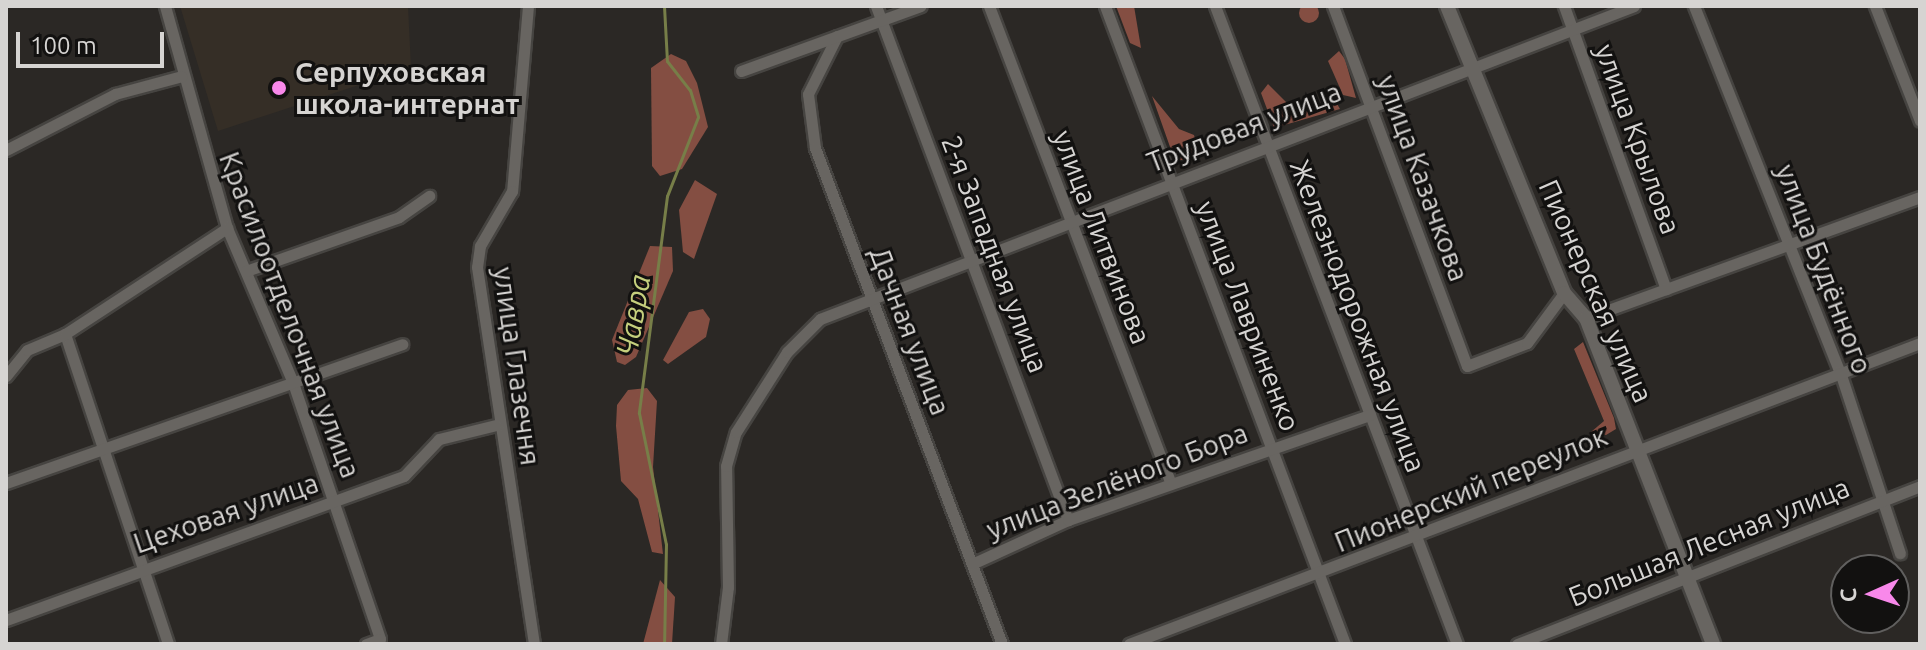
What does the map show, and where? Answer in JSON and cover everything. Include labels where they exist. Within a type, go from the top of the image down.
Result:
[{"type":"street","name":"Красилоотделочная улица","points":[[165,6],[182,76],[227,228],[293,383],[380,639],[366,644]]},
{"type":"street","name":"улица Глазечня","points":[[528,6],[512,191],[480,246],[477,267],[496,425],[534,644]]},
{"type":"street","name":"2-я Западная улица","points":[[876,6],[1068,520]]},
{"type":"street","points":[[741,71],[921,6]]},
{"type":"street","name":"улица Литвинова","points":[[989,6],[1171,484]]},
{"type":"street","name":"улица Лавриненко","points":[[1105,6],[1345,644]]},
{"type":"street","name":"Железнодорожная улица","points":[[1215,6],[1457,644]]},
{"type":"street","name":"улица Казачкова","points":[[1333,6],[1467,366],[1527,343],[1564,293]]},
{"type":"street","name":"Пионерская улица","points":[[1447,6],[1564,293],[1586,318],[1713,644]]},
{"type":"street","name":"улица Крылова","points":[[1564,6],[1666,289]]},
{"type":"street","name":"Трудовая улица","points":[[721,644],[728,587],[726,466],[745,409],[820,319],[871,295],[1634,6]]},
{"type":"street","name":"улица Будённого","points":[[1694,6],[1840,372],[1900,553]]},
{"type":"street","points":[[1875,6],[1920,121]]},
{"type":"street","name":"Дачная улица","points":[[837,36],[817,64],[808,115],[871,295],[1002,644]]},
{"type":"street","points":[[6,150],[115,94],[182,76]]},
{"type":"street","points":[[246,271],[399,217],[429,196]]},
{"type":"street","points":[[1586,318],[1790,248],[1920,197]]},
{"type":"street","points":[[7,374],[27,350],[65,334],[227,228]]},
{"type":"street","points":[[65,334],[139,567],[168,644]]},
{"type":"street","name":"Пионерский переулок","points":[[1129,644],[1319,575],[1920,343]]},
{"type":"street","points":[[6,483],[402,344]]},
{"type":"street","name":"улица Зелёного Бора","points":[[972,564],[1068,520],[1272,446],[1370,415]]},
{"type":"street","name":"Цеховая улица","points":[[6,620],[139,567],[404,476],[439,439],[496,425]]},
{"type":"street","name":"Большая Лесная улица","points":[[1517,644],[1687,574],[1920,486]]},
{"type":"shaded area","points":[[1309,3],[1316,6],[1319,13],[1316,20],[1309,23],[1302,20],[1299,13],[1302,6]]},
{"type":"shaded area","name":"Серпуховская школа-интернат","points":[[180,6],[408,6],[411,68],[218,131]]},
{"type":"shaded area","points":[[1116,6],[1134,6],[1141,48],[1130,43]]},
{"type":"shaded area","points":[[1339,51],[1345,59],[1356,98],[1343,95],[1328,61]]},
{"type":"shaded area","points":[[671,54],[686,61],[697,83],[708,127],[682,169],[660,176],[652,166],[651,68]]},
{"type":"shaded area","points":[[1268,84],[1294,110],[1336,102],[1340,109],[1274,128],[1261,93]]},
{"type":"shaded area","points":[[1152,96],[1179,129],[1194,135],[1200,157],[1175,161]]},
{"type":"shaded area","points":[[695,180],[717,194],[694,259],[683,252],[679,210]]},
{"type":"shaded area","points":[[650,246],[672,247],[673,271],[636,357],[625,365],[617,362],[612,340]]},
{"type":"shaded area","points":[[703,309],[710,319],[706,337],[668,364],[663,360],[689,312]]},
{"type":"shaded area","points":[[1583,342],[1614,418],[1616,429],[1606,435],[1591,432],[1604,421],[1574,349]]},
{"type":"shaded area","points":[[647,388],[657,401],[653,467],[663,554],[652,552],[638,499],[621,481],[617,405],[628,390]]},
{"type":"shaded area","points":[[660,580],[675,597],[672,644],[643,644]]},
{"type":"waterway","name":"Чавра","points":[[664,6],[667,61],[690,90],[698,117],[667,196],[639,413],[666,544],[664,644]]},
{"type":"place","name":"Серпуховская школа-интернат","points":[[279,88]]}]
